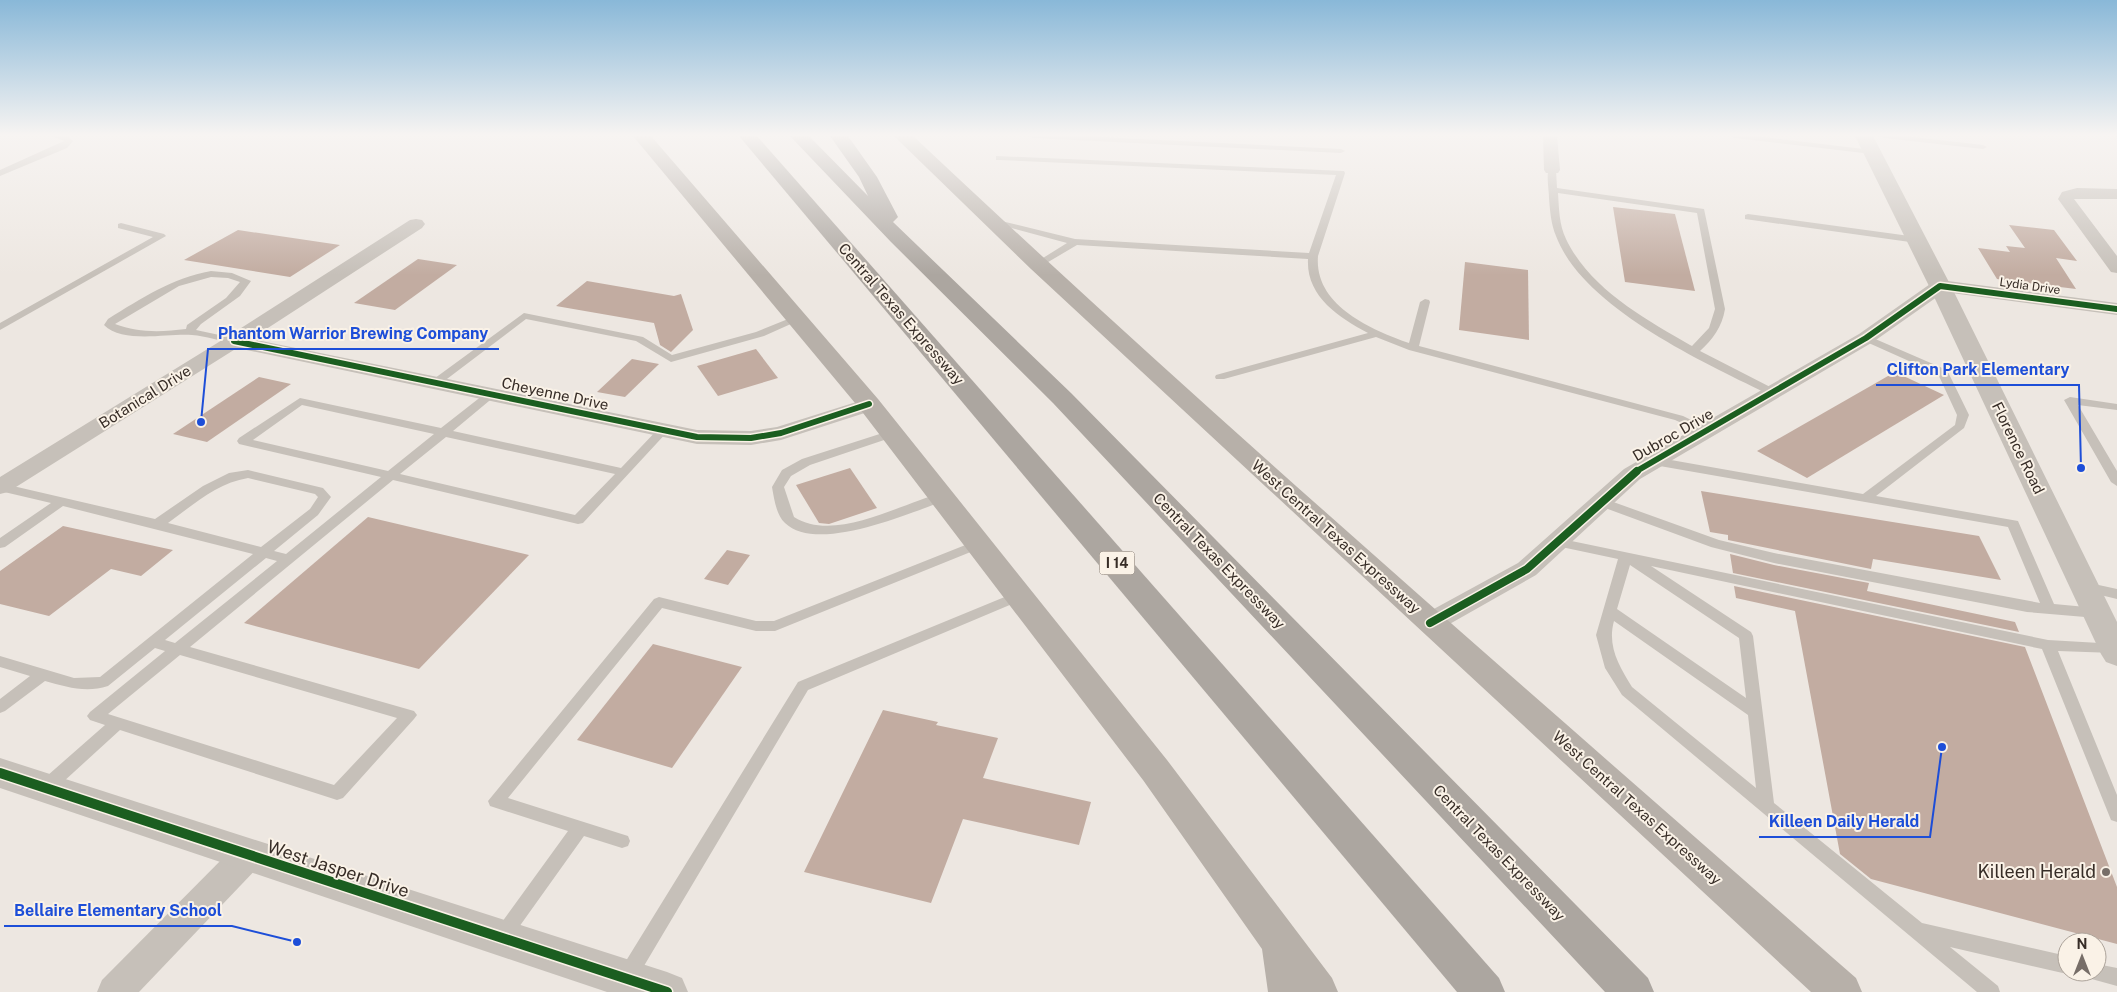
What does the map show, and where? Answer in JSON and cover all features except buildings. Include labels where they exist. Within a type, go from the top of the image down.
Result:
[{"type":"highway","name":"Central Texas Expressway","points":[[788,182],[1484,992]]},
{"type":"highway","name":"Central Texas Expressway","points":[[844,182],[898,238],[1062,398],[1633,992]]},
{"type":"highway","points":[[871,182],[898,238]]},
{"type":"main road","points":[[681,182],[869,404],[1155,770],[1317,992]]},
{"type":"main road","name":"West Central Texas Expressway","points":[[951,182],[1038,265],[1430,623],[1841,992]]},
{"type":"main road","points":[[1282,944],[1289,992]]},
{"type":"street","name":"Florence Road","points":[[1891,182],[1917,240],[2115,651]]},
{"type":"street","points":[[2117,194],[2077,192],[2068,195],[2066,199],[2117,268]]},
{"type":"street","name":"Botanical Drive","points":[[0,487],[234,341],[416,224]]},
{"type":"street","name":"Lydia Drive","points":[[1940,286],[2117,309]]},
{"type":"street","name":"Dubroc Drive","points":[[1430,623],[1527,569],[1632,474],[1866,338],[1940,286]]},
{"type":"street","name":"Cheyenne Drive","points":[[234,341],[698,437],[751,438],[781,433],[869,404]]},
{"type":"street","name":"West Jasper Drive","points":[[0,774],[667,992]]},
{"type":"street","points":[[115,992],[247,856]]},
{"type":"lane","points":[[1338,182],[1313,256],[1311,270],[1317,287],[1332,303],[1355,321],[1376,334],[1413,348],[1679,418],[1708,431]]},
{"type":"lane","points":[[1553,182],[1557,224],[1562,240],[1572,258],[1587,277],[1628,310],[1692,351],[1774,393]]},
{"type":"lane","points":[[1554,190],[1701,211],[1720,309],[1718,322],[1709,338],[1692,351]]},
{"type":"lane","points":[[1748,217],[1917,240]]},
{"type":"lane","points":[[992,221],[1053,238],[1075,242],[1313,256]]},
{"type":"lane","points":[[0,327],[161,236],[121,226]]},
{"type":"lane","points":[[1038,265],[1075,242]]},
{"type":"lane","points":[[192,332],[192,327],[204,315],[230,300],[243,289],[246,281],[236,276],[207,274],[196,276],[178,283],[109,324],[121,330],[135,333],[173,334],[192,332],[234,341]]},
{"type":"lane","points":[[1413,348],[1425,302]]},
{"type":"lane","points":[[435,383],[524,316],[639,339],[671,359],[760,334],[797,319]]},
{"type":"lane","points":[[1220,377],[1376,334]]},
{"type":"lane","points":[[1865,498],[1960,426],[1963,416],[1942,372],[1866,338]]},
{"type":"lane","points":[[153,642],[177,649],[409,715],[336,793],[95,716],[177,649],[288,560],[491,394]]},
{"type":"lane","points":[[2117,407],[2070,400],[2117,482]]},
{"type":"lane","points":[[623,472],[300,401],[243,441],[578,520],[663,430]]},
{"type":"lane","points":[[892,434],[806,462],[786,473],[778,487],[788,520],[805,530],[857,526],[942,497]]},
{"type":"lane","points":[[1654,461],[2012,524],[2049,609]]},
{"type":"lane","points":[[0,660],[74,684],[103,682],[314,512],[326,497],[319,491],[248,474],[229,477],[207,489],[157,524]]},
{"type":"lane","points":[[0,487],[157,524],[288,560]]},
{"type":"lane","points":[[0,544],[62,502]]},
{"type":"lane","points":[[1601,502],[1716,544],[1774,558],[2027,607],[2096,613]]},
{"type":"lane","points":[[1557,542],[2048,645],[2115,651]]},
{"type":"lane","points":[[622,841],[496,801],[659,602],[756,626],[775,626],[978,544]]},
{"type":"lane","points":[[1626,556],[1602,635],[1612,668],[1627,691],[1990,992]]},
{"type":"lane","points":[[1626,556],[1746,636],[1766,806]]},
{"type":"lane","points":[[2084,586],[2117,594]]},
{"type":"lane","points":[[626,978],[803,686],[1019,596]]},
{"type":"lane","points":[[1610,611],[1755,712]]},
{"type":"lane","points":[[2048,645],[2117,815]]},
{"type":"lane","points":[[0,707],[43,674]]},
{"type":"lane","points":[[44,788],[118,724]]},
{"type":"lane","points":[[501,938],[580,828]]},
{"type":"lane","points":[[1916,930],[2057,963]]},
{"type":"cycle path","points":[[1430,623],[1527,569],[1632,474],[1866,338],[1940,286],[2117,309]]},
{"type":"cycle path","points":[[234,341],[697,437],[751,438],[781,433],[869,404]]},
{"type":"cycle path","points":[[0,773],[667,992]]},
{"type":"place","name":"Phantom Warrior Brewing Company","points":[[201,422]]},
{"type":"place","name":"Clifton Park Elementary","points":[[2081,468]]},
{"type":"place","name":"Killeen Daily Herald","points":[[1942,747]]},
{"type":"place","name":"Killeen Herald","points":[[2106,872]]},
{"type":"place","name":"Bellaire Elementary School","points":[[297,942]]}]
